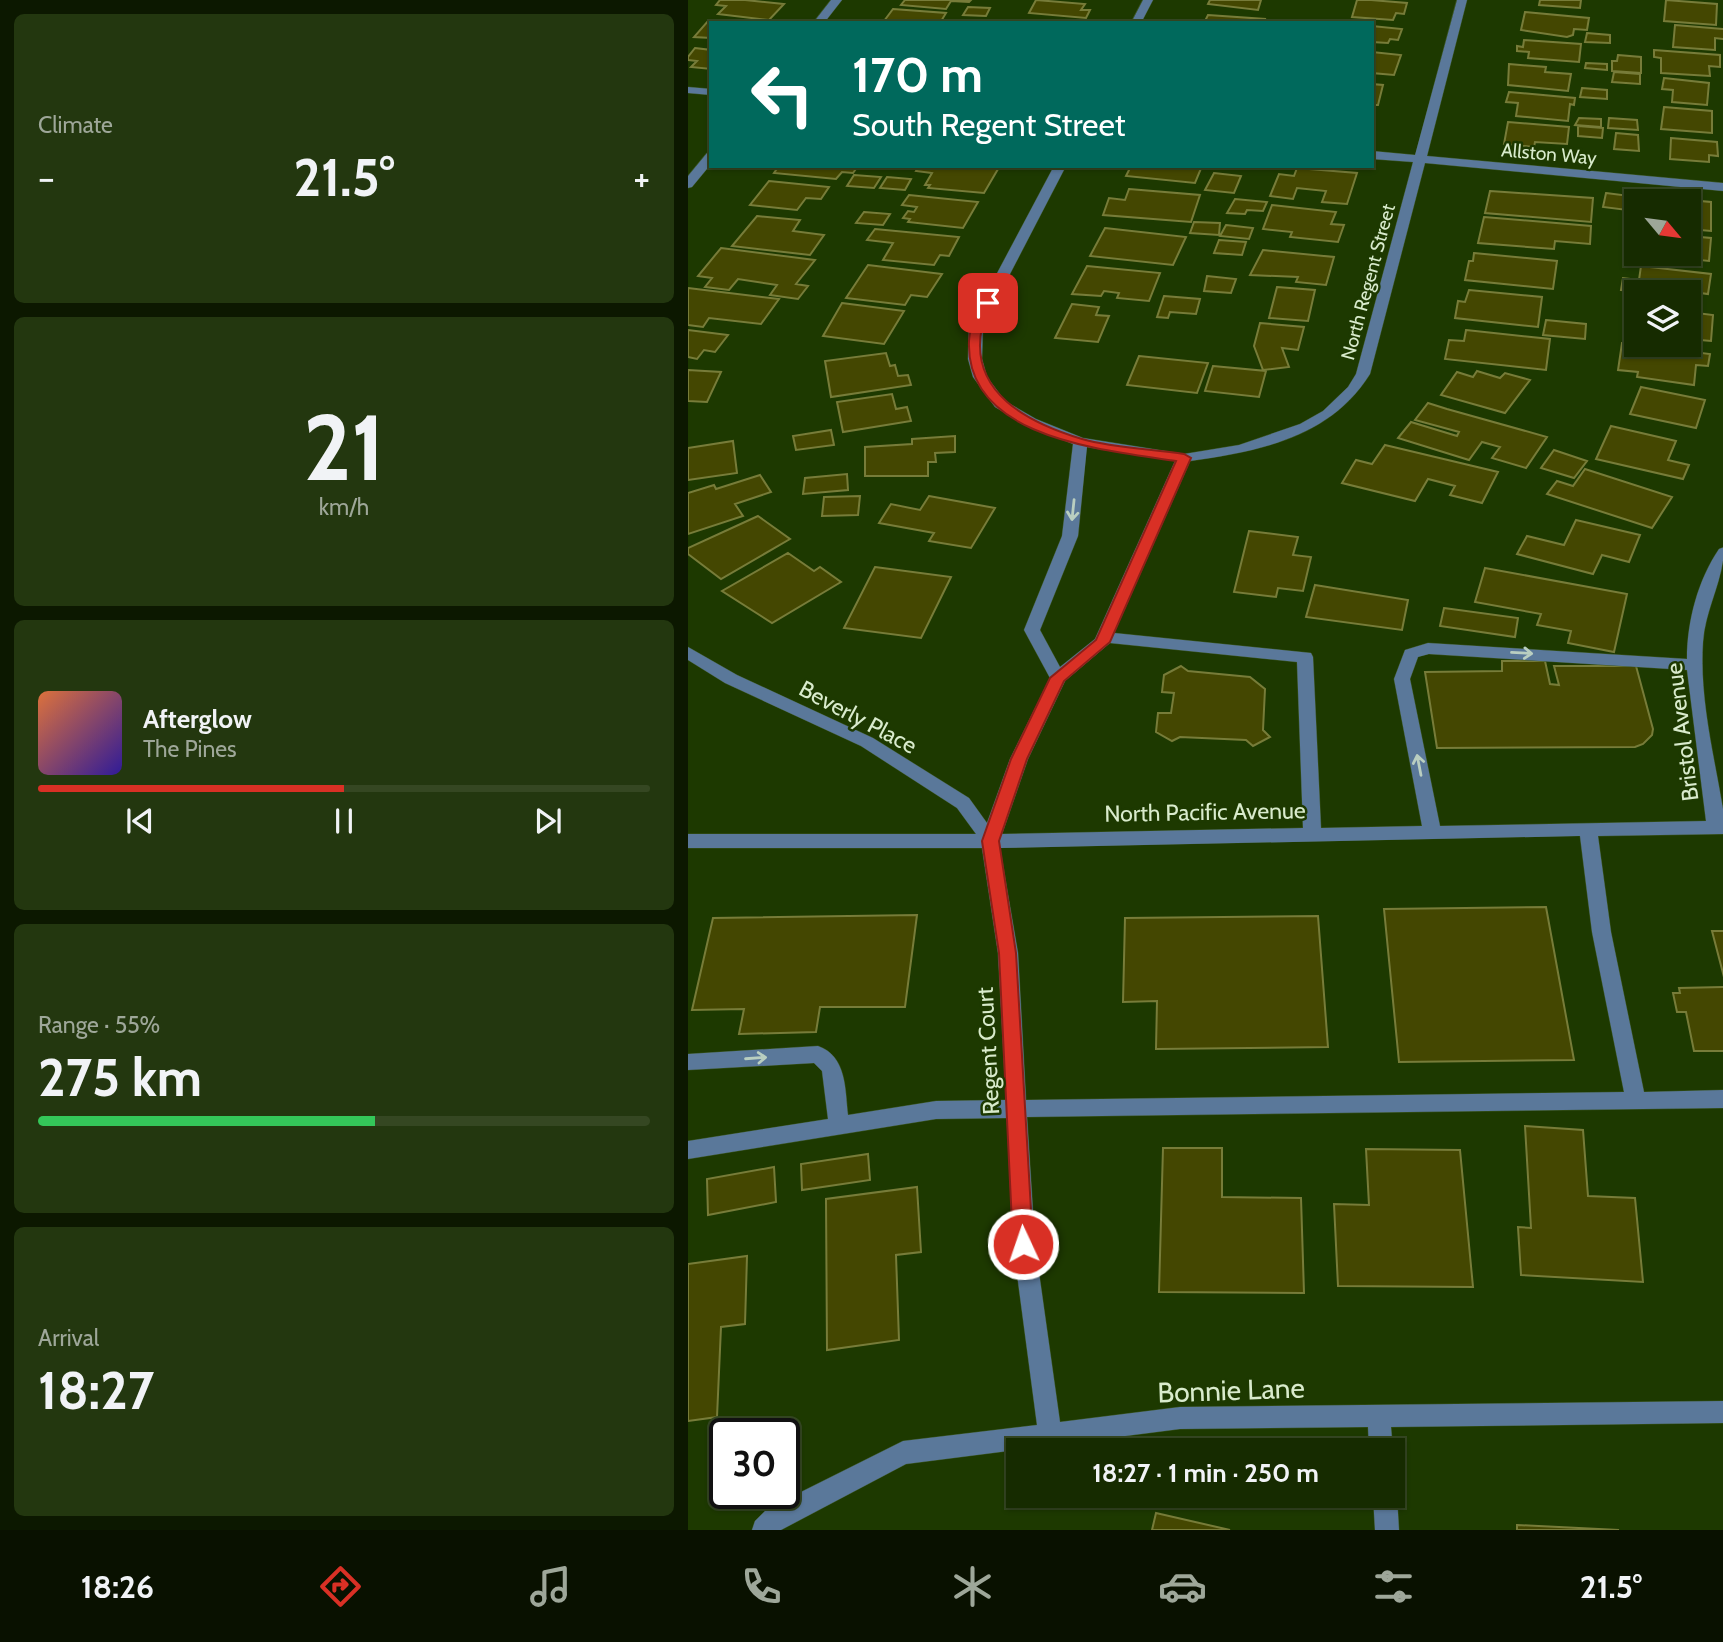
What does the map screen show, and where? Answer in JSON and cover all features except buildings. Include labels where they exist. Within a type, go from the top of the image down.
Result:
[{"type":"street","points":[[820,21],[837,0]]},
{"type":"street","points":[[1137,21],[1148,0]]},
{"type":"street","name":"North Regent Street","points":[[1059,168],[976,326],[975,359],[980,377],[992,396],[1000,404],[1031,422],[1080,442],[1184,458],[1242,449],[1305,427],[1328,414],[1353,390],[1363,374],[1462,0]]},
{"type":"street","points":[[688,90],[709,92]]},
{"type":"street","name":"Allston Way","points":[[1374,155],[1723,187]]},
{"type":"street","points":[[688,184],[709,158]]},
{"type":"street","points":[[1058,678],[1032,630],[1070,536],[1080,442]]},
{"type":"street","name":"Regent Court","points":[[1050,1434],[1023,1244],[1008,953],[990,841],[1019,759],[1058,678],[1105,637],[1184,458]]},
{"type":"street","name":"Bristol Avenue","points":[[1720,827],[1695,679],[1695,640],[1710,578],[1723,552]]},
{"type":"street","points":[[1105,637],[1305,657],[1312,835]]},
{"type":"street","points":[[1432,832],[1401,679],[1411,654],[1428,648],[1695,665]]},
{"type":"street","name":"Beverly Place","points":[[688,652],[731,679],[867,742],[963,803],[990,841]]},
{"type":"street","name":"North Pacific Avenue","points":[[688,841],[990,841],[1720,827]]},
{"type":"street","points":[[1588,830],[1593,894],[1636,1101]]},
{"type":"street","points":[[688,1062],[818,1054],[832,1068],[839,1126]]},
{"type":"street","points":[[688,1150],[935,1110],[1723,1100]]},
{"type":"street","name":"Bonnie Lane","points":[[764,1530],[776,1518],[903,1453],[1180,1418],[1723,1412]]},
{"type":"street","points":[[1379,1417],[1380,1438]]},
{"type":"street","points":[[1385,1508],[1387,1530]]},
{"type":"route","points":[[988,303],[976,326],[975,359],[980,377],[1000,404],[1031,422],[1080,442],[1184,458],[1102,642],[1058,678],[1019,759],[990,841],[1008,953],[1023,1244]]}]
